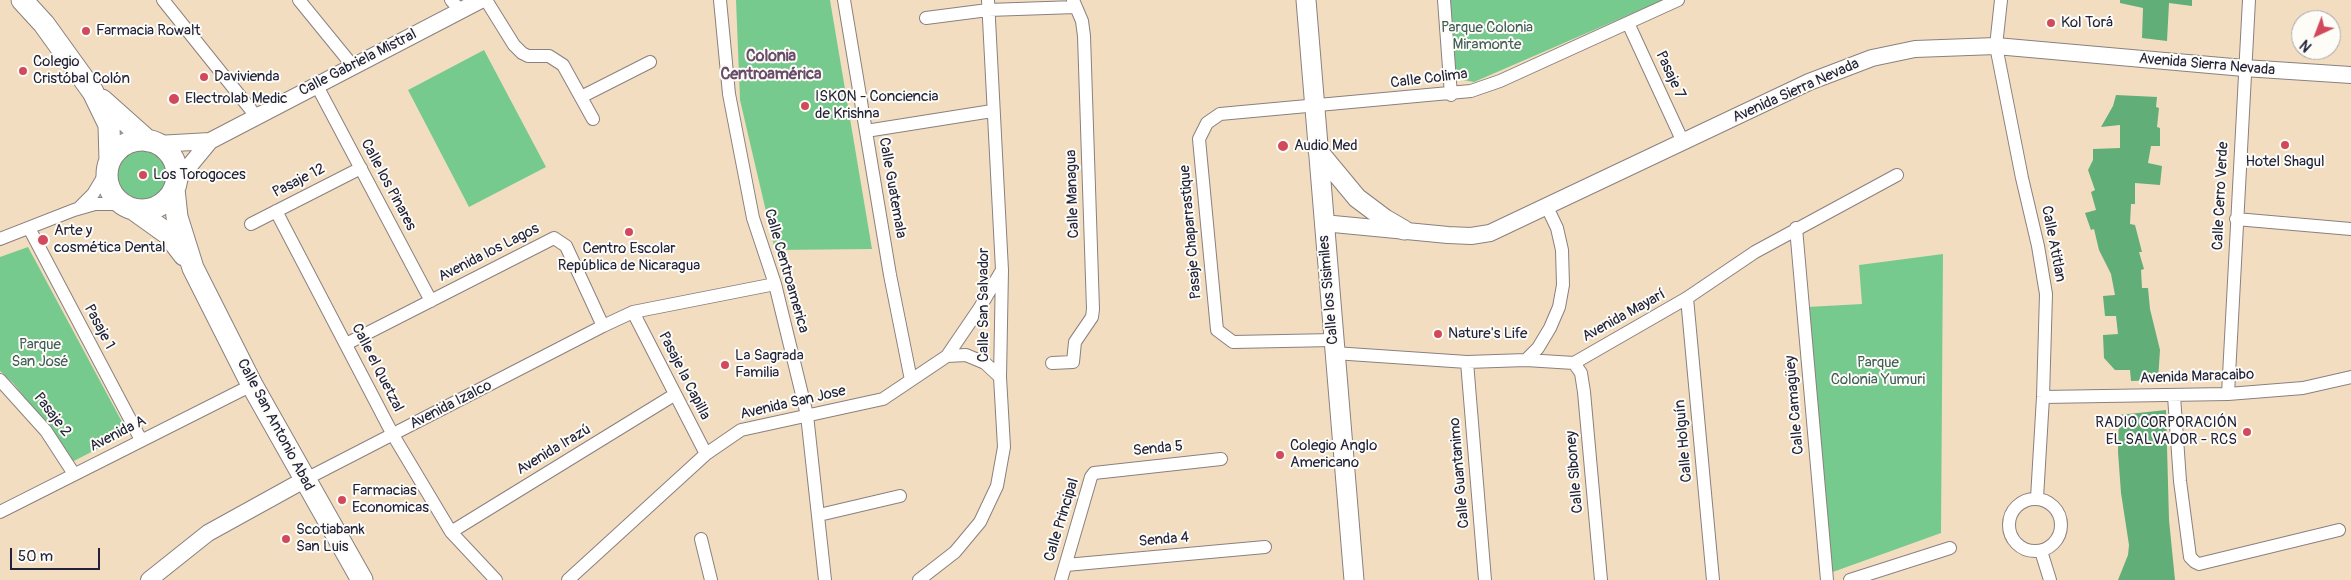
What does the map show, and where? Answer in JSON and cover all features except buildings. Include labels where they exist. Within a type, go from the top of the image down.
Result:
[{"type":"main road","points":[[22,0],[44,24],[94,92],[109,125],[109,188],[115,197],[128,207],[147,210],[158,206],[168,199],[175,185],[176,169],[172,158],[94,92]]},
{"type":"main road","name":"Calle los Sisimiles","points":[[1306,0],[1333,347],[1354,580]]},
{"type":"main road","points":[[109,165],[118,150],[127,144],[135,141],[153,142]]},
{"type":"main road","points":[[1318,151],[1358,198],[1385,219],[1404,230]]},
{"type":"main road","name":"Calle San Antonio Abad","points":[[175,185],[177,217],[193,268]]},
{"type":"main road","name":"Calle San Antonio Abad","points":[[128,207],[168,234],[193,268],[252,384],[304,480],[362,580]]},
{"type":"street","points":[[163,0],[256,116]]},
{"type":"street","points":[[299,0],[352,65]]},
{"type":"street","name":"Calle Gabriela Mistral","points":[[175,185],[210,141],[352,65],[456,5],[480,0]]},
{"type":"street","points":[[486,0],[514,45],[522,53],[528,56],[549,56],[563,65],[593,119]]},
{"type":"street","name":"Calle Centroamerica","points":[[720,0],[729,94],[753,218],[775,284],[807,415],[825,580]]},
{"type":"street","name":"Calle Guatemala","points":[[844,0],[890,275],[912,380]]},
{"type":"street","points":[[1444,0],[1451,95]]},
{"type":"street","name":"Calle Colima","points":[[1315,107],[1451,95],[1471,91],[1500,81],[1678,0]]},
{"type":"street","name":"Calle Atitlan","points":[[2001,0],[1996,46],[2044,277],[2046,310],[2037,498]]},
{"type":"street","name":"Calle Cerro Verde","points":[[2228,394],[2249,0]]},
{"type":"street","points":[[926,18],[988,5],[1075,4]]},
{"type":"street","name":"Calle Managua","points":[[1052,363],[1073,362],[1074,342],[1092,317],[1093,309],[1084,36],[1075,4]]},
{"type":"street","name":"Calle San Salvador","points":[[919,580],[955,552],[980,522],[997,486],[1004,447],[1000,377],[1002,270],[992,112],[988,5]]},
{"type":"street","name":"Pasaje 7","points":[[1628,23],[1684,142]]},
{"type":"street","name":"Avenida Sierra Nevada","points":[[1323,222],[1448,236],[1481,235],[1500,230],[1809,82],[1872,58],[1927,48],[1996,46],[2244,68],[2351,75]]},
{"type":"street","points":[[581,97],[650,62]]},
{"type":"street","name":"Calle los Pinares","points":[[316,84],[431,300]]},
{"type":"street","name":"Pasaje Chaparrastique","points":[[1315,107],[1220,114],[1212,119],[1204,128],[1199,139],[1217,330],[1233,342],[1333,347]]},
{"type":"street","points":[[866,131],[992,112]]},
{"type":"street","name":"Calle Gabriela Mistral","points":[[153,142],[175,144],[210,141]]},
{"type":"street","points":[[74,210],[86,203],[93,194],[109,165]]},
{"type":"street","name":"Pasaje 12","points":[[251,224],[361,168]]},
{"type":"street","name":"Avenida Mayarí","points":[[1333,347],[1467,362],[1526,360],[1574,363],[1687,298],[1755,252],[1796,228],[1897,175]]},
{"type":"street","points":[[0,239],[74,210],[95,204],[128,207]]},
{"type":"street","points":[[1526,360],[1538,348],[1550,328],[1559,307],[1563,285],[1561,245],[1557,228],[1547,207]]},
{"type":"street","name":"Calle el Quetzal","points":[[276,211],[393,435],[451,532],[496,580]]},
{"type":"street","points":[[2236,219],[2351,229]]},
{"type":"street","name":"Pasaje 1","points":[[29,228],[141,440]]},
{"type":"street","name":"Calle Camagüey","points":[[1796,228],[1827,580]]},
{"type":"street","name":"Avenida los Lagos","points":[[346,344],[554,238],[566,246],[603,326]]},
{"type":"street","name":"Avenida San Jose","points":[[568,580],[706,454],[741,430],[883,399],[948,356],[974,318],[1002,270]]},
{"type":"street","name":"Avenida Izalco","points":[[149,580],[208,534],[304,480],[603,326],[633,312],[775,284]]},
{"type":"street","name":"Calle Holguín","points":[[1687,298],[1713,580]]},
{"type":"street","name":"Pasaje la Capilla","points":[[633,312],[706,454]]},
{"type":"street","points":[[948,356],[966,355],[985,363],[1000,377]]},
{"type":"street","name":"Calle Guantanimo","points":[[1467,362],[1485,580]]},
{"type":"street","name":"Calle Siboney","points":[[1574,363],[1581,373],[1584,392],[1601,580]]},
{"type":"street","name":"Avenida Maracaibo","points":[[2043,397],[2228,394],[2303,388],[2351,377]]},
{"type":"street","name":"Pasaje 2","points":[[0,380],[46,431],[74,474]]},
{"type":"street","name":"Avenida A","points":[[0,512],[252,384]]},
{"type":"street","name":"Avenida Irazú","points":[[451,532],[674,395]]},
{"type":"street","points":[[2174,396],[2180,481],[2190,557],[2195,562],[2199,564],[2339,530]]},
{"type":"street","name":"Senda 5","points":[[1099,472],[1221,459]]},
{"type":"street","name":"Calle Principal","points":[[1062,580],[1091,477],[1099,472]]},
{"type":"street","points":[[819,515],[900,496]]},
{"type":"street","points":[[2037,498],[2051,504],[2057,510],[2062,526],[2056,542],[2041,551],[2032,551],[2018,545],[2010,531],[2009,523],[2014,509],[2020,503],[2037,498]]},
{"type":"street","points":[[701,539],[711,580]]},
{"type":"street","name":"Senda 4","points":[[1066,565],[1265,547]]},
{"type":"street","points":[[1850,580],[1950,548]]},
{"type":"street","points":[[2041,551],[2050,580]]},
{"type":"green space","points":[[736,0],[830,0],[872,249],[775,250],[740,100]]},
{"type":"green space","name":"Parque Colonia Miramonte","points":[[1448,0],[1663,0],[1474,82],[1463,80],[1456,71],[1451,50]]},
{"type":"green space","points":[[2120,0],[2192,0],[2192,6],[2169,3],[2167,41],[2142,38],[2143,8],[2120,3]]},
{"type":"green space","points":[[484,50],[546,167],[469,207],[408,90]]},
{"type":"green space","points":[[2116,95],[2157,97],[2156,107],[2159,108],[2157,127],[2160,128],[2160,146],[2151,146],[2148,163],[2162,166],[2160,185],[2135,183],[2135,204],[2131,204],[2130,224],[2135,225],[2142,252],[2139,252],[2144,269],[2141,270],[2142,288],[2148,288],[2150,309],[2160,350],[2158,380],[2131,381],[2130,370],[2115,370],[2104,358],[2103,335],[2118,334],[2116,316],[2105,316],[2103,296],[2115,295],[2111,274],[2099,250],[2094,229],[2091,230],[2085,213],[2096,210],[2091,192],[2095,190],[2088,170],[2093,160],[2093,149],[2120,148],[2120,125],[2101,127],[2113,106]]},
{"type":"green space","points":[[142,147],[158,152],[166,160],[171,176],[166,192],[158,200],[142,205],[126,200],[118,192],[113,176],[118,160],[126,152]]},
{"type":"green space","name":"Parque San José","points":[[28,247],[128,433],[72,462],[52,431],[13,383],[0,371],[0,257]]},
{"type":"green space","name":"Parque Colonia Yumuri","points":[[1943,254],[1941,533],[1830,573],[1807,307],[1862,304],[1859,265]]},
{"type":"green space","points":[[2166,410],[2169,520],[2175,580],[2118,580],[2128,555],[2129,545],[2121,493],[2118,452],[2119,415]]},
{"type":"place","name":"Kol Torá","points":[[2051,23]]},
{"type":"place","name":"Farmacia Rowalt","points":[[86,31]]},
{"type":"place","name":"Colegio Cristóbal Colón","points":[[23,71]]},
{"type":"place","name":"Davivienda","points":[[204,77]]},
{"type":"place","name":"Electrolab Medic","points":[[174,99]]},
{"type":"place","name":"ISKON - Conciencia de Krishna","points":[[805,106]]},
{"type":"place","name":"Hotel Shagul","points":[[2285,145]]},
{"type":"place","name":"Audio Med","points":[[1283,146]]},
{"type":"place","name":"Los Torogoces","points":[[143,175]]},
{"type":"place","name":"Centro Escolar República de Nicaragua","points":[[629,232]]},
{"type":"place","name":"Arte y cosmética Dental","points":[[43,240]]},
{"type":"place","name":"Nature's Life","points":[[1438,334]]},
{"type":"place","name":"La Sagrada Familia","points":[[725,365]]},
{"type":"place","name":"RADIO CORPORACIÓN EL SALVADOR - RCS","points":[[2247,432]]},
{"type":"place","name":"Colegio Anglo Americano","points":[[1280,455]]},
{"type":"place","name":"Farmacias Economicas","points":[[342,500]]},
{"type":"place","name":"Scotiabank San Luis","points":[[286,539]]},
{"type":"district","name":"Colonia Centroamérica","points":[[771,66]]}]
